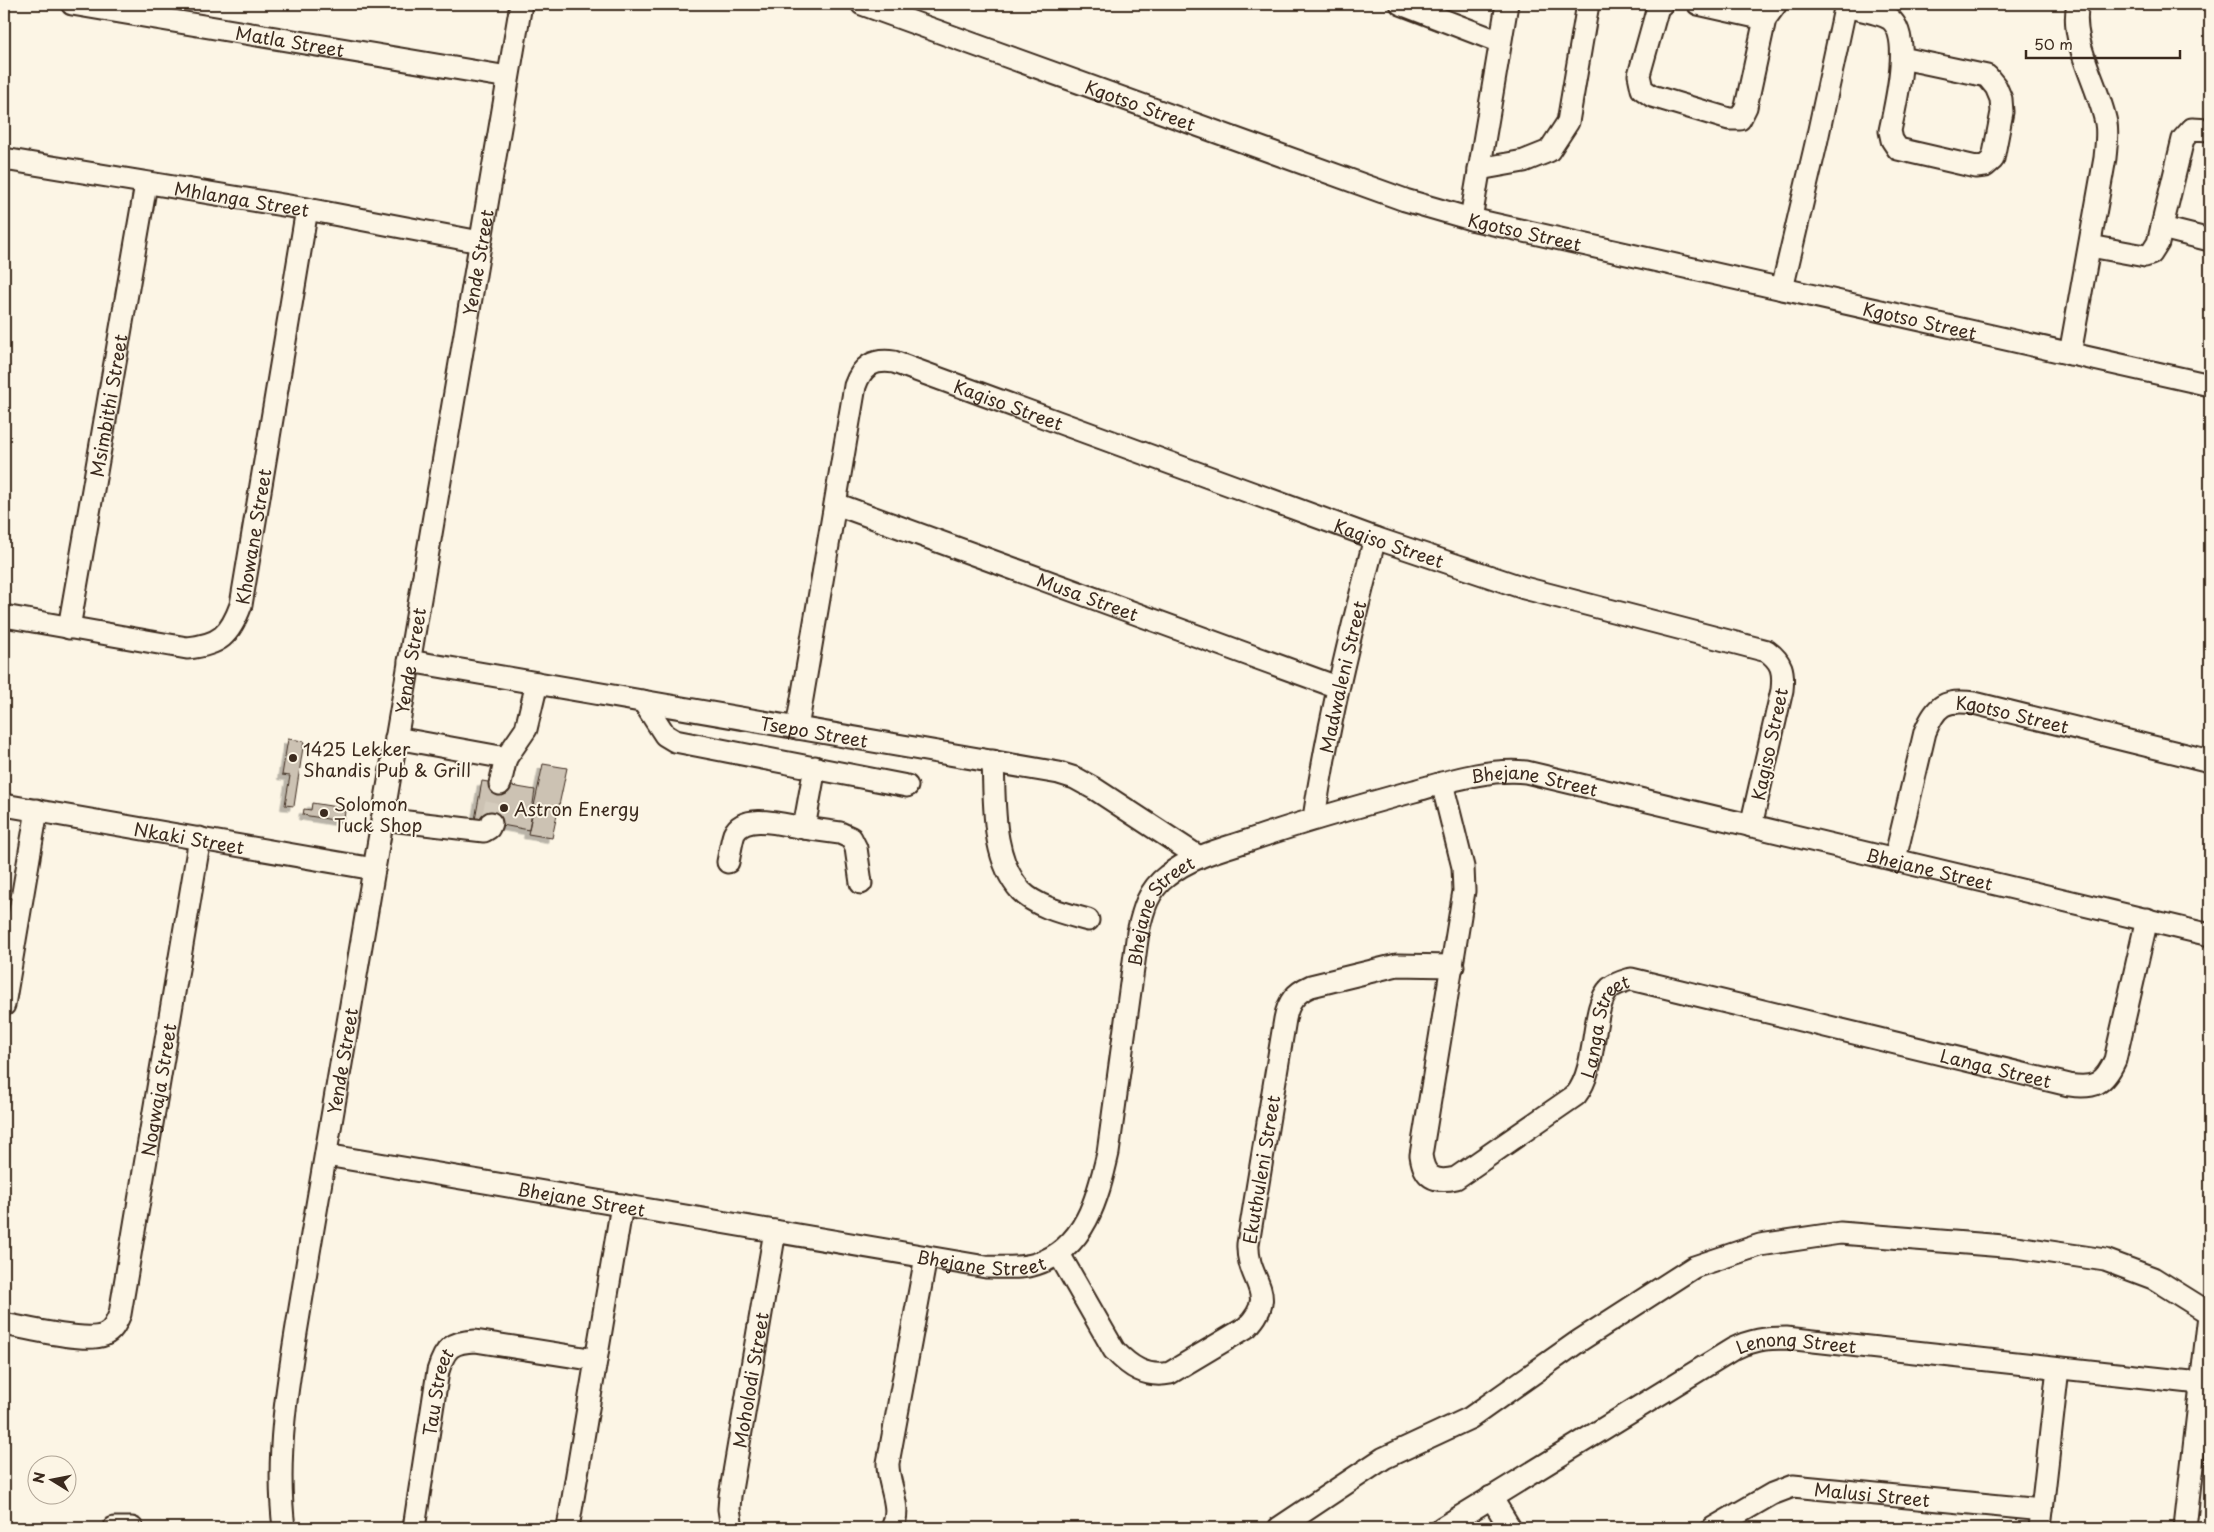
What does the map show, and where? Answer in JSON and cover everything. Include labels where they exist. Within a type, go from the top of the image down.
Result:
[{"type":"street","name":"Matla Street","points":[[72,4],[508,77]]},
{"type":"street","name":"Yende Street","points":[[284,1528],[280,1485],[285,1408],[382,820],[521,4]]},
{"type":"street","name":"Kgotso Street","points":[[862,4],[1383,193],[1470,219],[2210,385]]},
{"type":"street","points":[[1401,4],[1500,42]]},
{"type":"street","points":[[1470,219],[1507,4]]},
{"type":"street","points":[[1479,169],[1524,161],[1550,151],[1568,122],[1588,4]]},
{"type":"street","points":[[1662,4],[1658,6],[1640,75],[1642,89],[1652,96],[1729,119],[1740,118],[1746,107],[1771,12],[1698,4]]},
{"type":"street","points":[[1782,289],[1846,5],[1888,18],[1897,26],[1902,58],[1890,131],[1892,140],[1898,149],[1976,167],[1985,166],[1993,158],[2002,112],[2001,99],[1996,87],[1987,76],[1902,58]]},
{"type":"street","points":[[2070,354],[2107,139],[2101,106],[2077,32],[2075,5]]},
{"type":"street","points":[[2090,246],[2145,256],[2151,254],[2155,250],[2162,228],[2183,139],[2192,129],[2210,130]]},
{"type":"street","name":"Mhlanga Street","points":[[4,159],[146,184],[307,209],[480,242]]},
{"type":"street","name":"Msimbithi Street","points":[[68,628],[146,184]]},
{"type":"street","name":"Khowane Street","points":[[4,616],[187,648],[204,647],[228,634],[241,605],[307,209]]},
{"type":"street","points":[[2162,228],[2210,240]]},
{"type":"street","name":"Kagiso Street","points":[[836,504],[854,386],[863,369],[869,365],[884,361],[894,362],[1375,538],[1524,588],[1753,646],[1767,651],[1775,657],[1782,665],[1784,675],[1751,826]]},
{"type":"street","points":[[798,728],[836,504]]},
{"type":"street","name":"Musa Street","points":[[836,504],[1337,687]]},
{"type":"street","name":"Madwaleni Street","points":[[1314,818],[1324,749],[1337,687],[1375,538]]},
{"type":"street","name":"Tsepo Street","points":[[409,661],[1059,773],[1075,778],[1199,858]]},
{"type":"street","points":[[500,784],[506,758],[526,729],[538,683]]},
{"type":"street","points":[[643,701],[665,735],[675,740],[907,786]]},
{"type":"street","name":"Kgotso Street","points":[[1896,859],[1925,732],[1931,718],[1940,707],[1949,702],[1974,703],[2210,760]]},
{"type":"street","points":[[396,738],[506,758]]},
{"type":"street","points":[[993,762],[994,810],[999,846],[1009,873],[1022,892],[1049,908],[1088,920]]},
{"type":"street","points":[[804,828],[815,767]]},
{"type":"street","name":"Bhejane Street","points":[[326,1155],[926,1258],[986,1267],[1017,1268],[1036,1264],[1059,1254],[1076,1236],[1090,1216],[1100,1188],[1108,1153],[1143,910],[1156,885],[1167,875],[1199,858],[1314,818],[1442,783],[1497,772],[1526,772],[2210,935]]},
{"type":"street","name":"Langa Street","points":[[1442,783],[1465,878],[1453,966],[1421,1155],[1422,1166],[1427,1174],[1435,1180],[1456,1178],[1576,1095],[1582,1087],[1589,1068],[1603,998],[1615,984],[1631,979],[2069,1085],[2083,1087],[2095,1085],[2110,1072],[2115,1060],[2147,919]]},
{"type":"street","name":"Nkaki Street","points":[[4,805],[374,869]]},
{"type":"street","points":[[4,997],[37,810]]},
{"type":"street","points":[[382,820],[484,830],[489,828],[491,823]]},
{"type":"street","points":[[728,862],[734,834],[740,825],[751,821],[840,833],[851,838],[856,848],[861,883]]},
{"type":"street","name":"Nogwaja Street","points":[[4,1324],[86,1338],[106,1334],[114,1327],[120,1314],[125,1296],[200,838]]},
{"type":"street","name":"Ekuthuleni Street","points":[[1059,1254],[1114,1350],[1126,1363],[1138,1371],[1160,1375],[1170,1373],[1247,1327],[1257,1317],[1262,1307],[1262,1297],[1249,1263],[1248,1244],[1287,1007],[1297,994],[1311,986],[1397,965],[1453,966]]},
{"type":"street","points":[[568,1528],[622,1205]]},
{"type":"street","name":"Moholodi Street","points":[[732,1528],[729,1509],[730,1496],[775,1231]]},
{"type":"street","points":[[1279,1528],[1384,1458],[1470,1418],[1579,1341],[1694,1267],[1760,1245],[1840,1233],[2016,1247],[2105,1260],[2153,1278],[2210,1309],[2200,1383],[2185,1528]]},
{"type":"street","points":[[892,1528],[896,1511],[888,1476],[888,1462],[926,1258]]},
{"type":"street","name":"Lenong Street","points":[[1442,1528],[1733,1349],[1762,1338],[1786,1338],[2200,1383]]},
{"type":"street","name":"Tau Street","points":[[414,1528],[438,1371],[447,1349],[462,1342],[475,1341],[596,1360]]},
{"type":"street","points":[[2041,1519],[2058,1368]]},
{"type":"street","name":"Malusi Street","points":[[1714,1528],[1772,1494],[1793,1486],[2041,1519]]},
{"type":"street","points":[[1491,1497],[1510,1528]]},
{"type":"street","points":[[114,1528],[132,1528]]},
{"type":"building","name":"1425 Lekker Shandis Pub & Grill","points":[[288,739],[304,741],[294,806],[285,805],[290,776],[282,775]]},
{"type":"building","points":[[543,764],[567,768],[552,838],[528,834]]},
{"type":"building","points":[[482,781],[535,790],[529,830],[475,820]]},
{"type":"building","name":"Solomon Tuck Shop","points":[[312,803],[343,808],[342,811],[345,811],[344,819],[340,821],[303,815],[304,809],[311,810]]},
{"type":"tunnel","points":[[491,823],[500,784]]},
{"type":"place","name":"1425 Lekker Shandis Pub & Grill","points":[[293,758]]},
{"type":"place","name":"Astron Energy","points":[[504,808]]},
{"type":"place","name":"Solomon Tuck Shop","points":[[324,813]]}]
